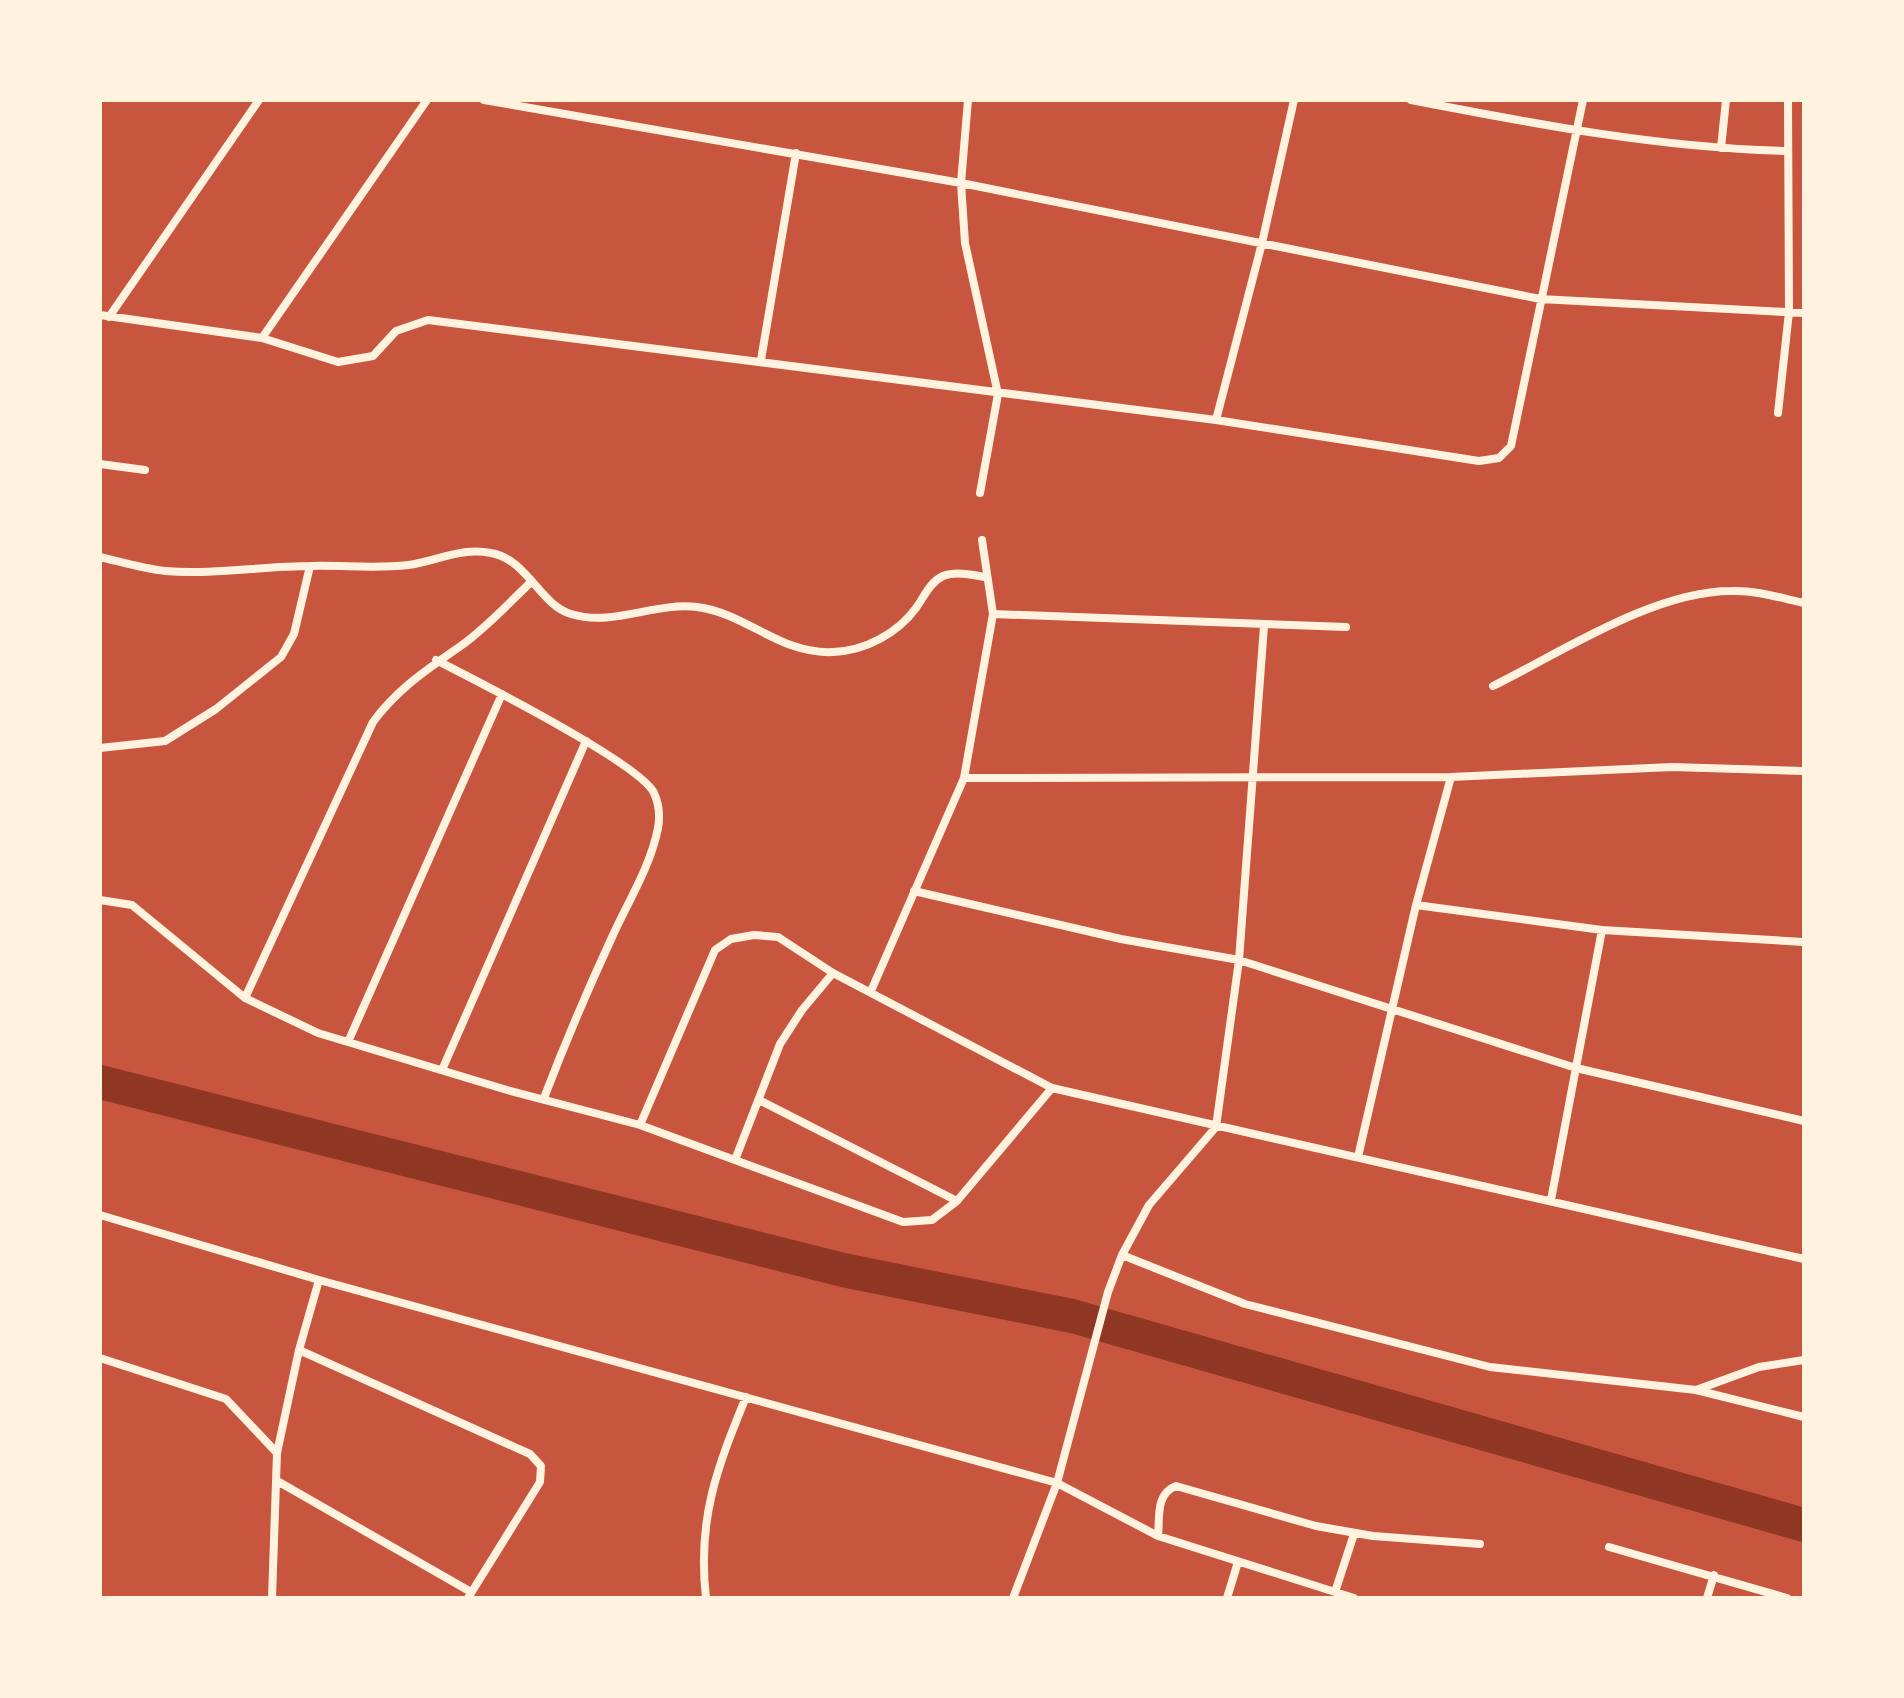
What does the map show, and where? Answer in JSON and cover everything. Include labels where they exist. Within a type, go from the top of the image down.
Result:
[{"type":"street","points":[[259,100],[104,316],[262,338],[338,362],[373,356],[396,331],[428,320],[1216,420],[1479,461],[1499,458],[1511,446],[1583,100]]},
{"type":"street","points":[[262,338],[427,100]]},
{"type":"street","points":[[484,100],[961,183],[1540,299],[1804,313]]},
{"type":"street","points":[[968,100],[961,183],[965,243],[998,394],[980,493]]},
{"type":"street","points":[[1216,420],[1262,243],[1294,100]]},
{"type":"street","points":[[1411,100],[1447,104],[1577,131],[1721,148],[1787,151]]},
{"type":"street","points":[[1721,148],[1726,100]]},
{"type":"street","points":[[1778,413],[1789,312],[1788,100]]},
{"type":"street","points":[[761,360],[796,153]]},
{"type":"street","points":[[100,464],[145,470]]},
{"type":"street","points":[[871,991],[964,778],[993,614],[985,577],[982,540]]},
{"type":"street","points":[[100,557],[165,571],[408,565],[458,551],[492,553],[517,563],[531,582],[568,614],[607,619],[674,606],[699,607],[726,615],[767,637],[802,650],[833,652],[861,647],[884,637],[907,620],[932,584],[944,576],[985,577]]},
{"type":"street","points":[[100,748],[165,741],[216,709],[281,657],[294,634],[310,566]]},
{"type":"street","points":[[245,998],[373,722],[392,695],[436,660],[463,644],[531,582]]},
{"type":"street","points":[[1493,686],[1627,620],[1691,597],[1733,590],[1804,603]]},
{"type":"street","points":[[993,614],[1346,627]]},
{"type":"street","points":[[1013,1598],[1057,1483],[1108,1292],[1122,1255],[1149,1205],[1216,1127],[1239,960],[1264,626]]},
{"type":"street","points":[[436,660],[586,741],[640,777],[653,790],[659,809],[658,829],[544,1098]]},
{"type":"street","points":[[348,1042],[502,694]]},
{"type":"street","points":[[442,1070],[586,741]]},
{"type":"street","points":[[964,778],[1451,777],[1672,767],[1804,771]]},
{"type":"street","points":[[1358,1157],[1416,905],[1451,777]]},
{"type":"street","points":[[914,891],[1121,939],[1239,960],[1576,1068],[1804,1121]]},
{"type":"street","points":[[100,900],[132,905],[245,998],[304,1028],[640,1125],[903,1222],[932,1220],[957,1201],[1052,1088]]},
{"type":"street","points":[[1416,905],[1602,930],[1804,942]]},
{"type":"street","points":[[1551,1200],[1602,930]]},
{"type":"street","points":[[640,1125],[715,950],[731,939],[754,935],[778,937],[833,973],[1052,1088],[1804,1259]]},
{"type":"street","points":[[735,1160],[780,1044],[802,1010],[833,973]]},
{"type":"street","points":[[759,1100],[957,1201]]},
{"type":"street","points":[[100,1215],[319,1280],[1057,1483],[1158,1536],[1354,1598]]},
{"type":"street","points":[[1122,1255],[1245,1304],[1490,1367],[1696,1390],[1804,1417]]},
{"type":"street","points":[[272,1598],[279,1482],[277,1453],[299,1350],[319,1280]]},
{"type":"street","points":[[279,1482],[470,1595],[540,1482],[541,1466],[530,1454],[299,1350]]},
{"type":"street","points":[[100,1358],[226,1399],[277,1453]]},
{"type":"street","points":[[1696,1390],[1759,1367],[1804,1360]]},
{"type":"street","points":[[706,1598],[702,1560],[705,1513],[716,1472],[746,1397]]},
{"type":"street","points":[[1158,1536],[1161,1501],[1169,1488],[1176,1486],[1268,1514],[1354,1534],[1480,1544]]},
{"type":"street","points":[[1335,1592],[1354,1534]]},
{"type":"street","points":[[1609,1547],[1787,1598]]},
{"type":"street","points":[[1227,1598],[1238,1562]]},
{"type":"street","points":[[1707,1598],[1714,1575]]},
{"type":"waterway","points":[[100,1082],[843,1270],[1072,1316],[1804,1525]]}]
